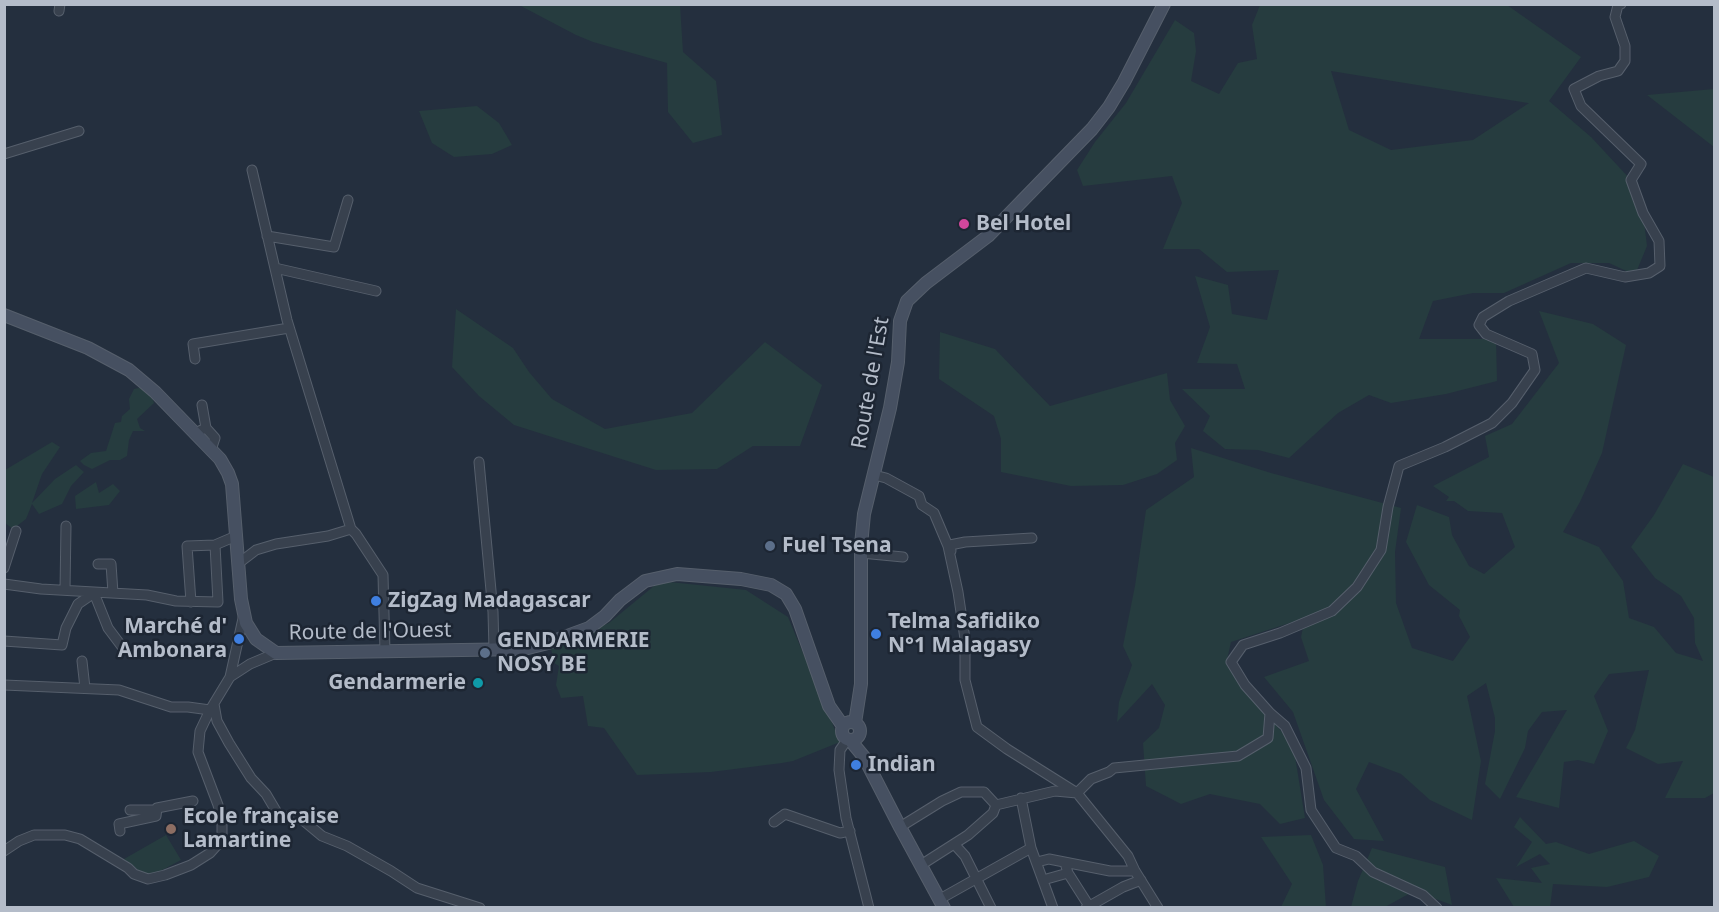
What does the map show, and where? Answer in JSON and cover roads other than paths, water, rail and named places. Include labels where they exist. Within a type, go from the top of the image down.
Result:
[{"type":"main road","name":"Route de l'Est","points":[[852,733],[861,684],[861,553],[864,514],[892,399],[898,362],[900,321],[908,301],[926,283],[988,236],[1092,129],[1124,82],[1164,4]]},
{"type":"main road","name":"Route de l'Ouest","points":[[4,315],[88,348],[129,370],[200,430],[228,473],[234,502],[246,623],[256,639],[276,653],[524,649],[588,628],[645,581],[677,574],[759,582],[771,585],[786,594],[795,609],[829,706],[852,733]]},
{"type":"main road","points":[[852,733],[942,903]]},
{"type":"street","points":[[1437,908],[1423,895],[1373,872],[1356,856],[1336,848],[1311,810],[1306,768],[1285,726],[1245,685],[1230,662],[1243,645],[1280,633],[1332,611],[1357,587],[1381,550],[1388,507],[1399,466],[1445,447],[1492,423],[1512,403],[1535,370],[1532,354],[1486,334],[1479,325],[1483,317],[1509,301],[1586,267],[1625,277],[1650,273],[1660,266],[1659,241],[1643,213],[1630,180],[1641,164],[1581,106],[1574,89],[1599,76],[1618,71],[1625,61],[1625,46],[1615,17],[1618,5],[1621,4]]},
{"type":"street","points":[[4,154],[78,131]]},
{"type":"street","points":[[252,170],[289,328],[351,529],[357,534],[383,575],[385,652]]},
{"type":"street","points":[[267,236],[334,247],[348,200]]},
{"type":"street","points":[[275,268],[376,291]]},
{"type":"street","points":[[195,359],[193,344],[289,328]]},
{"type":"street","points":[[200,430],[202,405]]},
{"type":"street","points":[[479,462],[493,612],[494,650]]},
{"type":"street","points":[[874,475],[886,478],[919,496],[922,505],[934,513],[952,559]]},
{"type":"street","points":[[65,590],[66,526]]},
{"type":"street","points":[[239,563],[256,550],[276,544],[328,536],[351,529]]},
{"type":"street","points":[[4,568],[16,531]]},
{"type":"street","points":[[190,602],[187,546],[215,545],[236,536]]},
{"type":"street","points":[[1032,538],[950,545],[965,639],[965,680],[977,727],[1007,749],[1077,793],[1119,844],[1158,908]]},
{"type":"street","points":[[4,584],[190,602],[218,602],[215,545]]},
{"type":"street","points":[[861,553],[903,557]]},
{"type":"street","points":[[98,564],[111,564],[112,593]]},
{"type":"street","points":[[4,641],[62,645],[66,628],[78,604],[94,593]]},
{"type":"street","points":[[94,593],[108,628],[123,648]]},
{"type":"street","points":[[4,851],[34,835],[65,835],[80,839],[134,874],[148,879],[191,865],[210,853],[222,836],[222,822],[198,752],[200,731],[230,677],[244,614]]},
{"type":"street","points":[[230,677],[249,664],[276,653]]},
{"type":"street","points":[[82,662],[85,688]]},
{"type":"street","points":[[4,686],[119,690],[171,706],[212,707]]},
{"type":"street","points":[[212,707],[229,743],[279,816],[295,817],[304,821],[322,836],[347,846],[417,888],[480,908]]},
{"type":"street","points":[[1077,793],[1090,779],[1114,768],[1238,756],[1268,738],[1270,713]]},
{"type":"street","name":"Route de l'Est","points":[[852,733],[840,750],[839,770],[850,831],[869,906]]},
{"type":"street","points":[[996,805],[1056,791],[1077,793]]},
{"type":"street","points":[[900,827],[961,792],[984,792],[996,805]]},
{"type":"street","points":[[1021,798],[1031,848],[1053,908]]},
{"type":"street","points":[[131,807],[157,810],[193,801]]},
{"type":"street","points":[[921,864],[955,844],[993,813],[996,805]]},
{"type":"street","points":[[120,831],[119,824],[156,816],[157,810]]},
{"type":"street","points":[[774,822],[785,814],[840,833],[850,831]]},
{"type":"street","points":[[955,844],[965,856],[991,908]]},
{"type":"street","points":[[942,903],[976,878],[1031,848]]},
{"type":"street","points":[[1036,862],[1048,859],[1066,868],[1135,871]]},
{"type":"street","points":[[1043,880],[1066,868]]},
{"type":"street","points":[[1066,868],[1088,907],[1123,887],[1142,880]]},
{"type":"place","name":"Bel Hotel","points":[[964,224]]},
{"type":"place","name":"Fuel Tsena","points":[[770,546]]},
{"type":"place","name":"ZigZag Madagascar","points":[[376,601]]},
{"type":"place","name":"Telma Safidiko N°1 Malagasy","points":[[876,634]]},
{"type":"place","name":"Marché d' Ambonara","points":[[239,639]]},
{"type":"place","name":"GENDARMERIE NOSY BE","points":[[485,653]]},
{"type":"place","name":"Gendarmerie","points":[[478,683]]},
{"type":"place","name":"Indian","points":[[856,765]]},
{"type":"place","name":"Ecole française Lamartine","points":[[171,829]]}]
